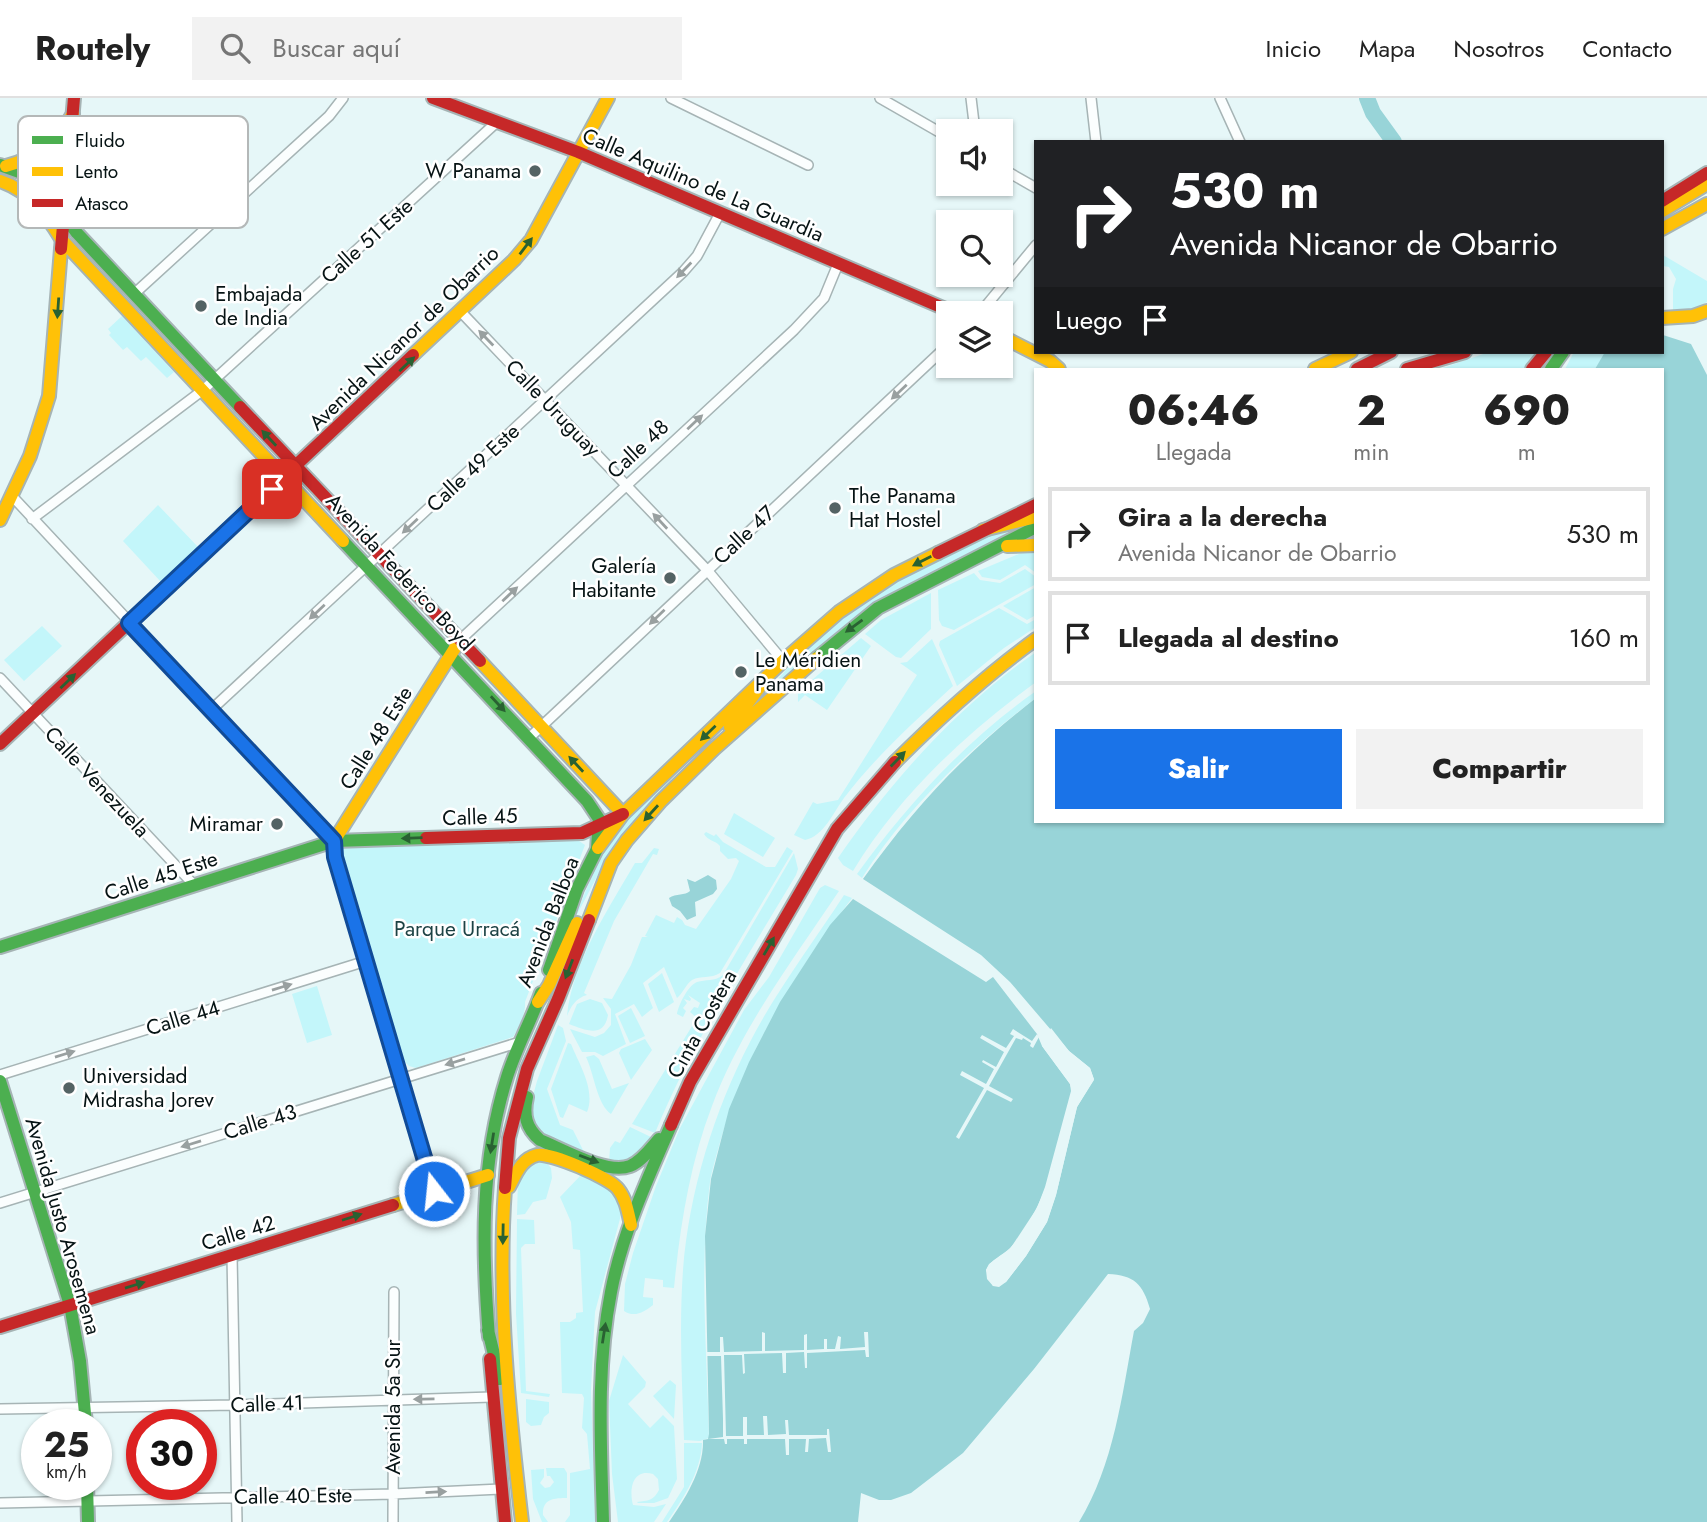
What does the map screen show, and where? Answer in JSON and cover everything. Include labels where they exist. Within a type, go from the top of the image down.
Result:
[{"type":"main road","points":[[73,114],[74,98]]},
{"type":"main road","name":"Calle Aquilino de La Guardia","points":[[433,98],[578,152],[936,305]]},
{"type":"main road","name":"Avenida Nicanor de Obarrio","points":[[0,744],[514,260],[531,240],[608,98]]},
{"type":"main road","points":[[1664,200],[1707,173]]},
{"type":"main road","name":"Avenida Federico Boyd","points":[[0,181],[18,189]]},
{"type":"main road","points":[[1664,210],[1707,184]]},
{"type":"main road","points":[[1664,220],[1707,197]]},
{"type":"main road","points":[[1664,228],[1707,204]]},
{"type":"main road","name":"Avenida Federico Boyd","points":[[54,228],[62,240],[529,738],[594,810],[605,828]]},
{"type":"main road","points":[[0,520],[30,456],[49,396],[63,228]]},
{"type":"main road","name":"Avenida Federico Boyd","points":[[73,228],[623,814]]},
{"type":"main road","points":[[113,293],[124,298],[134,294]]},
{"type":"main road","points":[[1664,318],[1685,317],[1707,311]]},
{"type":"main road","points":[[1013,341],[1034,353]]},
{"type":"main road","points":[[1037,354],[1058,368]]},
{"type":"main road","points":[[1317,368],[1343,354]]},
{"type":"main road","points":[[1359,368],[1387,354]]},
{"type":"main road","points":[[1410,368],[1458,354]]},
{"type":"main road","points":[[1533,368],[1544,354]]},
{"type":"main road","points":[[605,828],[839,612],[894,575],[1034,506]]},
{"type":"main road","points":[[984,530],[1034,518]]},
{"type":"main road","name":"Avenida Balboa","points":[[522,1522],[512,1440],[503,1287],[505,1196],[511,1131],[524,1076],[611,863],[645,819],[714,749],[847,631],[888,603],[1034,528]]},
{"type":"main road","points":[[978,557],[1009,546],[1034,545]]},
{"type":"main road","name":"Calle 48","points":[[451,654],[460,640]]},
{"type":"main road","name":"Cinta Costera","points":[[603,1522],[599,1395],[603,1341],[611,1290],[631,1225],[668,1129],[710,1047],[837,829],[887,770],[940,716],[1034,640]]},
{"type":"main road","name":"Calle 48 Este","points":[[334,841],[451,654]]},
{"type":"main road","points":[[714,749],[770,673]]},
{"type":"main road","name":"Avenida Balboa","points":[[505,1522],[492,1397],[483,1251],[484,1197],[499,1106],[577,889],[605,828]]},
{"type":"main road","name":"Calle 45","points":[[334,841],[582,833],[605,828]]},
{"type":"main road","name":"Calle 45 Este","points":[[0,947],[334,841]]},
{"type":"main road","points":[[538,1002],[549,985],[586,903],[611,863]]},
{"type":"main road","points":[[542,1034],[540,1054],[525,1101],[524,1115],[531,1133],[540,1140],[616,1169],[630,1166],[644,1157],[668,1129]]},
{"type":"main road","name":"Avenida Justo Arosemena","points":[[0,1081],[70,1306],[86,1408]]},
{"type":"main road","points":[[505,1196],[523,1162],[537,1155],[549,1156],[607,1180],[617,1187],[627,1206],[631,1225]]},
{"type":"main road","name":"Calle 42","points":[[0,1327],[488,1175]]},
{"type":"main road","points":[[488,1330],[512,1440]]},
{"type":"main road","points":[[87,1501],[88,1522]]},
{"type":"street","points":[[248,190],[329,116],[343,98]]},
{"type":"street","points":[[671,98],[808,165]]},
{"type":"street","points":[[880,98],[936,130]]},
{"type":"street","points":[[971,98],[974,119]]},
{"type":"street","points":[[1091,98],[1096,140]]},
{"type":"street","points":[[1220,98],[1239,140]]},
{"type":"street","name":"Calle 51 Este","points":[[32,519],[204,390],[498,121]]},
{"type":"street","points":[[1013,175],[1034,187]]},
{"type":"street","name":"Calle 49 Este","points":[[211,711],[683,272],[697,256],[720,213]]},
{"type":"street","points":[[134,294],[206,228]]},
{"type":"street","points":[[990,301],[1034,247]]},
{"type":"street","name":"Calle 48","points":[[460,640],[794,330],[824,298],[838,264]]},
{"type":"street","name":"Calle Uruguay","points":[[461,312],[706,570],[783,661]]},
{"type":"street","name":"Calle 47","points":[[529,738],[936,356]]},
{"type":"street","points":[[12,496],[334,841],[335,857],[434,1191]]},
{"type":"street","name":"Calle Venezuela","points":[[0,678],[194,885]]},
{"type":"street","name":"Calle 44","points":[[0,1074],[366,961]]},
{"type":"street","name":"Calle 43","points":[[0,1203],[520,1042]]},
{"type":"street","points":[[232,1255],[237,1522]]},
{"type":"street","name":"Avenida 5a Sur","points":[[393,1522],[394,1292]]},
{"type":"street","name":"Calle 41","points":[[0,1409],[492,1397]]},
{"type":"street","name":"Calle 40 Este","points":[[0,1503],[502,1489]]},
{"type":"green space","points":[[1664,256],[1707,281],[1707,302],[1694,309],[1673,312],[1676,279],[1669,267],[1664,266]]},
{"type":"green space","points":[[122,316],[174,372],[167,378],[146,357],[141,361],[127,347],[123,350],[109,335],[111,333],[108,329]]},
{"type":"green space","points":[[1483,354],[1536,354],[1525,368],[1443,368]]},
{"type":"green space","points":[[1573,354],[1605,354],[1596,368],[1566,368]]},
{"type":"green space","points":[[158,505],[198,547],[161,582],[123,541]]},
{"type":"green space","points":[[1034,521],[900,589],[743,718],[809,644],[880,589],[958,546]]},
{"type":"green space","points":[[1026,551],[1034,552],[1034,572],[1025,565],[1000,580],[982,577],[978,571]]},
{"type":"green space","points":[[1025,569],[1034,576],[1034,585],[954,630],[942,626],[939,620],[938,590],[974,573],[980,580],[1000,583]]},
{"type":"green space","points":[[1034,588],[1034,616],[1027,620],[1003,606]]},
{"type":"green space","points":[[931,593],[931,629],[901,658],[865,634],[881,620]]},
{"type":"green space","points":[[999,608],[1027,624],[1034,620],[1034,628],[1004,648],[957,686],[939,645],[940,641]]},
{"type":"green space","points":[[42,626],[62,646],[24,681],[4,660]]},
{"type":"green space","points":[[861,638],[871,646],[827,710],[805,695],[798,702],[798,692]]},
{"type":"green space","points":[[932,639],[953,686],[869,768],[818,834],[805,840],[794,835],[813,802],[817,804],[838,800],[917,675],[900,663],[907,662]]},
{"type":"green space","points":[[1034,653],[1034,684],[984,723],[935,768],[891,817],[853,871],[843,865],[838,858],[904,773],[953,720]]},
{"type":"green space","points":[[1034,692],[1034,700],[987,737],[941,780],[898,828],[862,878],[857,874],[896,823],[939,775],[1010,710]]},
{"type":"green space","points":[[669,777],[673,782],[602,867],[572,924],[601,854],[634,812]]},
{"type":"green space","points":[[734,813],[775,838],[763,857],[724,834]]},
{"type":"green space","points":[[706,832],[714,836],[716,834],[723,842],[766,867],[775,867],[787,847],[793,851],[720,973],[692,980],[677,998],[664,967],[643,983],[653,1008],[642,1017],[634,1004],[615,1014],[626,1044],[603,1056],[595,1052],[582,1052],[570,1029],[595,1037],[604,1033],[611,1025],[611,1009],[603,998],[612,999],[631,965],[642,937],[648,937],[645,936],[656,915],[674,923],[677,917],[685,925],[696,929],[731,879],[739,861],[736,858],[728,859],[720,851],[720,846],[704,834]]},
{"type":"green space","name":"Parque Urracá","points":[[422,838],[579,841],[585,845],[525,1002],[522,1020],[513,1037],[416,1068],[404,1061],[339,850],[340,846]]},
{"type":"green space","points":[[654,848],[659,849],[657,855],[653,854],[614,921],[584,993],[587,995],[574,1003],[567,1016],[576,976],[593,936],[635,863],[642,863]]},
{"type":"green space","points":[[794,853],[798,869],[796,875],[703,1034],[655,1133],[632,1124],[697,1018],[690,1012],[694,1007],[698,1008],[700,1003],[688,995],[691,999],[684,999],[687,1003],[683,1008],[686,1011],[683,1017],[677,1014],[684,997],[693,984],[723,975]]},
{"type":"green space","points":[[825,885],[839,891],[753,1022],[712,1106],[687,1195],[674,1288],[663,1287],[663,1280],[645,1278],[643,1297],[653,1298],[653,1305],[639,1313],[628,1313],[624,1311],[625,1284],[633,1253],[680,1128],[744,1010],[769,977],[820,888]]},
{"type":"green space","points":[[844,895],[852,898],[791,985],[757,1047],[742,1079],[719,1146],[710,1182],[705,1245],[709,1438],[700,1441],[684,1440],[681,1333],[683,1270],[691,1211],[705,1153],[725,1096],[760,1023]]},
{"type":"green space","points":[[662,973],[674,1002],[659,1012],[648,984]]},
{"type":"green space","points":[[317,986],[332,1035],[307,1043],[292,994]]},
{"type":"green space","points":[[590,999],[602,1003],[608,1015],[606,1023],[593,1031],[569,1024],[577,1004]]},
{"type":"green space","points":[[631,1008],[645,1036],[630,1043],[618,1016]]},
{"type":"green space","points":[[558,1025],[563,1028],[566,1041],[547,1089],[560,1125],[573,1130],[584,1152],[537,1131],[530,1107]]},
{"type":"green space","points":[[645,1039],[652,1050],[631,1080],[619,1053],[621,1049]]},
{"type":"green space","points":[[568,1043],[571,1044],[585,1077],[589,1104],[587,1112],[569,1104],[563,1118],[560,1117],[551,1089]]},
{"type":"green space","points":[[594,1055],[599,1059],[612,1089],[629,1083],[611,1114],[602,1104],[586,1057]]},
{"type":"green space","points":[[630,1127],[651,1137],[630,1162],[609,1162],[610,1148],[615,1141],[620,1143]]},
{"type":"green space","points":[[545,1161],[551,1168],[552,1178],[546,1199],[533,1202],[525,1214],[517,1215],[518,1179],[526,1166]]},
{"type":"green space","points":[[581,1175],[617,1194],[621,1215],[595,1312],[591,1390],[595,1522],[565,1522],[570,1515],[570,1473],[590,1469],[587,1434],[582,1428],[584,1398],[582,1394],[562,1393],[560,1322],[570,1322],[576,1318],[576,1313],[583,1312],[580,1250],[573,1249],[571,1222],[560,1197]]},
{"type":"green space","points":[[517,1219],[534,1220],[535,1244],[525,1244],[521,1248],[526,1391],[550,1394],[549,1397],[521,1393],[516,1314]]},
{"type":"green space","points":[[623,1355],[646,1382],[645,1387],[628,1404],[650,1428],[663,1415],[674,1426],[677,1479],[668,1498],[654,1503],[637,1502],[650,1499],[659,1490],[658,1479],[653,1474],[640,1474],[632,1487],[633,1505],[654,1507],[666,1504],[654,1522],[618,1522],[612,1474],[609,1401]]},
{"type":"green space","points":[[670,1380],[676,1385],[674,1419],[653,1396]]},
{"type":"green space","points":[[526,1399],[549,1402],[549,1413],[541,1425],[531,1426],[526,1422]]},
{"type":"green space","points":[[684,1443],[702,1443],[701,1454],[690,1485],[667,1522],[662,1522],[684,1487]]},
{"type":"green space","points":[[546,1468],[564,1468],[567,1473],[567,1498],[553,1499],[547,1503],[543,1515],[548,1522],[542,1522],[533,1499],[531,1470],[544,1469],[544,1477],[540,1483],[545,1488],[554,1482],[547,1476]]},
{"type":"shaded area","points":[[1664,335],[1691,344],[1707,375],[1707,1522],[1079,1522],[1101,1477],[1109,1453],[1121,1405],[1134,1331],[1143,1323],[1150,1309],[1136,1282],[1125,1276],[1108,1274],[1034,1369],[963,1453],[911,1493],[891,1500],[879,1500],[861,1493],[858,1522],[669,1522],[697,1473],[703,1440],[708,1439],[709,1434],[705,1236],[711,1179],[729,1109],[749,1062],[780,1002],[830,925],[853,899],[986,982],[993,977],[1037,1034],[1042,1046],[1070,1084],[1070,1100],[1046,1186],[1020,1235],[986,1270],[993,1286],[1006,1282],[1047,1222],[1077,1107],[1094,1080],[1090,1068],[1069,1051],[1010,982],[981,955],[863,879],[902,827],[942,782],[1034,700],[1034,823],[1664,823],[1664,368],[1596,368],[1604,354],[1664,354]]},
{"type":"shaded area","points":[[708,875],[716,880],[717,889],[713,894],[695,902],[696,916],[687,920],[672,906],[669,898],[690,891],[687,879],[695,882]]},
{"type":"pier","points":[[1051,1028],[1069,1051],[1090,1068],[1094,1079],[1077,1107],[1047,1222],[1006,1282],[999,1287],[993,1286],[987,1279],[986,1270],[989,1264],[1010,1249],[1037,1208],[1071,1091],[1070,1084],[1042,1046],[1044,1042],[1073,1083],[1073,1101],[1040,1209],[1012,1252],[991,1266],[991,1277],[995,1283],[998,1284],[1004,1279],[1043,1220],[1074,1106],[1091,1079],[1088,1071],[1066,1053],[1049,1032]]},
{"type":"pier","points":[[1013,1029],[1032,1041],[1037,1034],[1039,1037],[1033,1048],[1031,1043],[1023,1038],[1016,1038],[989,1086],[1013,1099],[1011,1102],[987,1090],[959,1139],[956,1137],[984,1088],[960,1075],[962,1071],[986,1084],[994,1069],[982,1062],[983,1060],[996,1067],[1004,1052],[980,1038],[982,1035],[1006,1048],[1014,1036],[1010,1034]]},
{"type":"pier","points":[[762,1332],[765,1333],[765,1351],[804,1350],[804,1335],[807,1334],[807,1350],[824,1349],[824,1339],[827,1339],[827,1349],[835,1349],[838,1336],[841,1337],[840,1349],[865,1347],[864,1332],[868,1332],[869,1357],[866,1357],[865,1350],[807,1353],[805,1368],[804,1352],[786,1353],[786,1373],[783,1373],[782,1353],[744,1354],[743,1374],[742,1355],[724,1355],[726,1436],[743,1436],[743,1417],[747,1417],[747,1435],[764,1435],[763,1416],[767,1416],[768,1435],[786,1434],[785,1420],[788,1420],[789,1435],[827,1435],[829,1429],[831,1452],[828,1452],[826,1438],[809,1439],[808,1452],[805,1452],[806,1439],[789,1439],[789,1455],[786,1455],[785,1439],[747,1439],[747,1444],[744,1444],[744,1439],[727,1439],[725,1444],[724,1439],[708,1439],[723,1437],[723,1419],[721,1356],[707,1356],[707,1352],[720,1352],[720,1337],[723,1337],[724,1352],[762,1351]]},
{"type":"waterway","points":[[1367,98],[1373,113],[1393,140]]},
{"type":"traffic: fast","points":[[0,165],[18,171]]},
{"type":"traffic: fast","points":[[73,228],[240,407]]},
{"type":"traffic: fast","points":[[1552,368],[1562,354]]},
{"type":"traffic: fast","points":[[817,658],[878,608],[1034,528]]},
{"type":"traffic: fast","points":[[343,541],[587,801],[599,819],[597,849]]},
{"type":"traffic: fast","points":[[0,947],[334,841],[426,838]]},
{"type":"traffic: fast","points":[[549,970],[577,889],[597,849]]},
{"type":"traffic: fast","points":[[489,1337],[484,1239],[492,1142],[507,1077],[541,993]]},
{"type":"traffic: fast","points":[[0,1081],[70,1305],[80,1361],[85,1409]]},
{"type":"traffic: fast","points":[[527,1097],[527,1121],[531,1131],[540,1140],[597,1164],[620,1168],[630,1166],[642,1158],[659,1139]]},
{"type":"traffic: fast","points":[[603,1522],[601,1378],[606,1321],[616,1270],[629,1228],[671,1125]]},
{"type":"traffic: fast","points":[[488,1330],[500,1379]]},
{"type":"traffic: fast","points":[[87,1500],[88,1522]]},
{"type":"traffic: slow","points":[[413,355],[514,260],[531,240],[608,98]]},
{"type":"traffic: slow","points":[[6,166],[18,162]]},
{"type":"traffic: slow","points":[[0,181],[18,190]]},
{"type":"traffic: slow","points":[[1664,210],[1707,184]]},
{"type":"traffic: slow","points":[[1664,228],[1707,204]]},
{"type":"traffic: slow","points":[[54,228],[62,240],[343,541]]},
{"type":"traffic: slow","points":[[0,520],[30,456],[49,396],[61,249]]},
{"type":"traffic: slow","points":[[1664,318],[1693,316],[1707,311]]},
{"type":"traffic: slow","points":[[1013,342],[1034,353]]},
{"type":"traffic: slow","points":[[1036,354],[1058,368]]},
{"type":"traffic: slow","points":[[1317,368],[1347,354]]},
{"type":"traffic: slow","points":[[983,530],[1034,517]]},
{"type":"traffic: slow","points":[[1007,546],[1034,545]]},
{"type":"traffic: slow","points":[[598,848],[623,814],[783,661],[839,612],[894,575],[938,553]]},
{"type":"traffic: slow","points":[[334,841],[460,640]]},
{"type":"traffic: slow","points":[[895,762],[963,698],[1034,641]]},
{"type":"traffic: slow","points":[[589,920],[611,863],[627,840],[661,801],[714,749],[817,658]]},
{"type":"traffic: slow","points":[[480,661],[623,814]]},
{"type":"traffic: slow","points":[[730,727],[770,673]]},
{"type":"traffic: slow","points":[[538,1002],[549,985],[577,923]]},
{"type":"traffic: slow","points":[[509,1187],[520,1168],[531,1157],[544,1155],[554,1158],[613,1184],[623,1197],[631,1225]]},
{"type":"traffic: slow","points":[[393,1205],[488,1175]]},
{"type":"traffic: slow","points":[[505,1188],[503,1313],[522,1522]]},
{"type":"traffic: jam","points":[[72,116],[74,98]]},
{"type":"traffic: jam","points":[[433,98],[578,152],[936,305]]},
{"type":"traffic: jam","points":[[1664,200],[1707,173]]},
{"type":"traffic: jam","points":[[61,249],[63,228]]},
{"type":"traffic: jam","points":[[1359,368],[1387,354]]},
{"type":"traffic: jam","points":[[1410,368],[1458,354]]},
{"type":"traffic: jam","points":[[1533,368],[1544,354]]},
{"type":"traffic: jam","points":[[0,744],[413,355]]},
{"type":"traffic: jam","points":[[240,407],[480,661]]},
{"type":"traffic: jam","points":[[938,553],[1034,506]]},
{"type":"traffic: jam","points":[[671,1125],[690,1082],[837,829],[895,762]]},
{"type":"traffic: jam","points":[[426,838],[582,833],[623,814]]},
{"type":"traffic: jam","points":[[505,1188],[509,1138],[527,1069],[589,920]]},
{"type":"traffic: jam","points":[[0,1327],[393,1205]]},
{"type":"traffic: jam","points":[[490,1359],[505,1522]]},
{"type":"place","name":"W Panama","points":[[535,171]]},
{"type":"place","name":"Embajada de India","points":[[201,306]]},
{"type":"place","name":"The Panama Hat Hostel","points":[[835,508]]},
{"type":"place","name":"Galería Habitante","points":[[670,578]]},
{"type":"place","name":"Le Méridien Panama","points":[[741,672]]},
{"type":"place","name":"Miramar","points":[[277,824]]},
{"type":"place","name":"Universidad Midrasha Jorev","points":[[69,1088]]},
{"type":"route","points":[[272,489],[129,623],[334,841],[335,857],[434,1191]]}]
